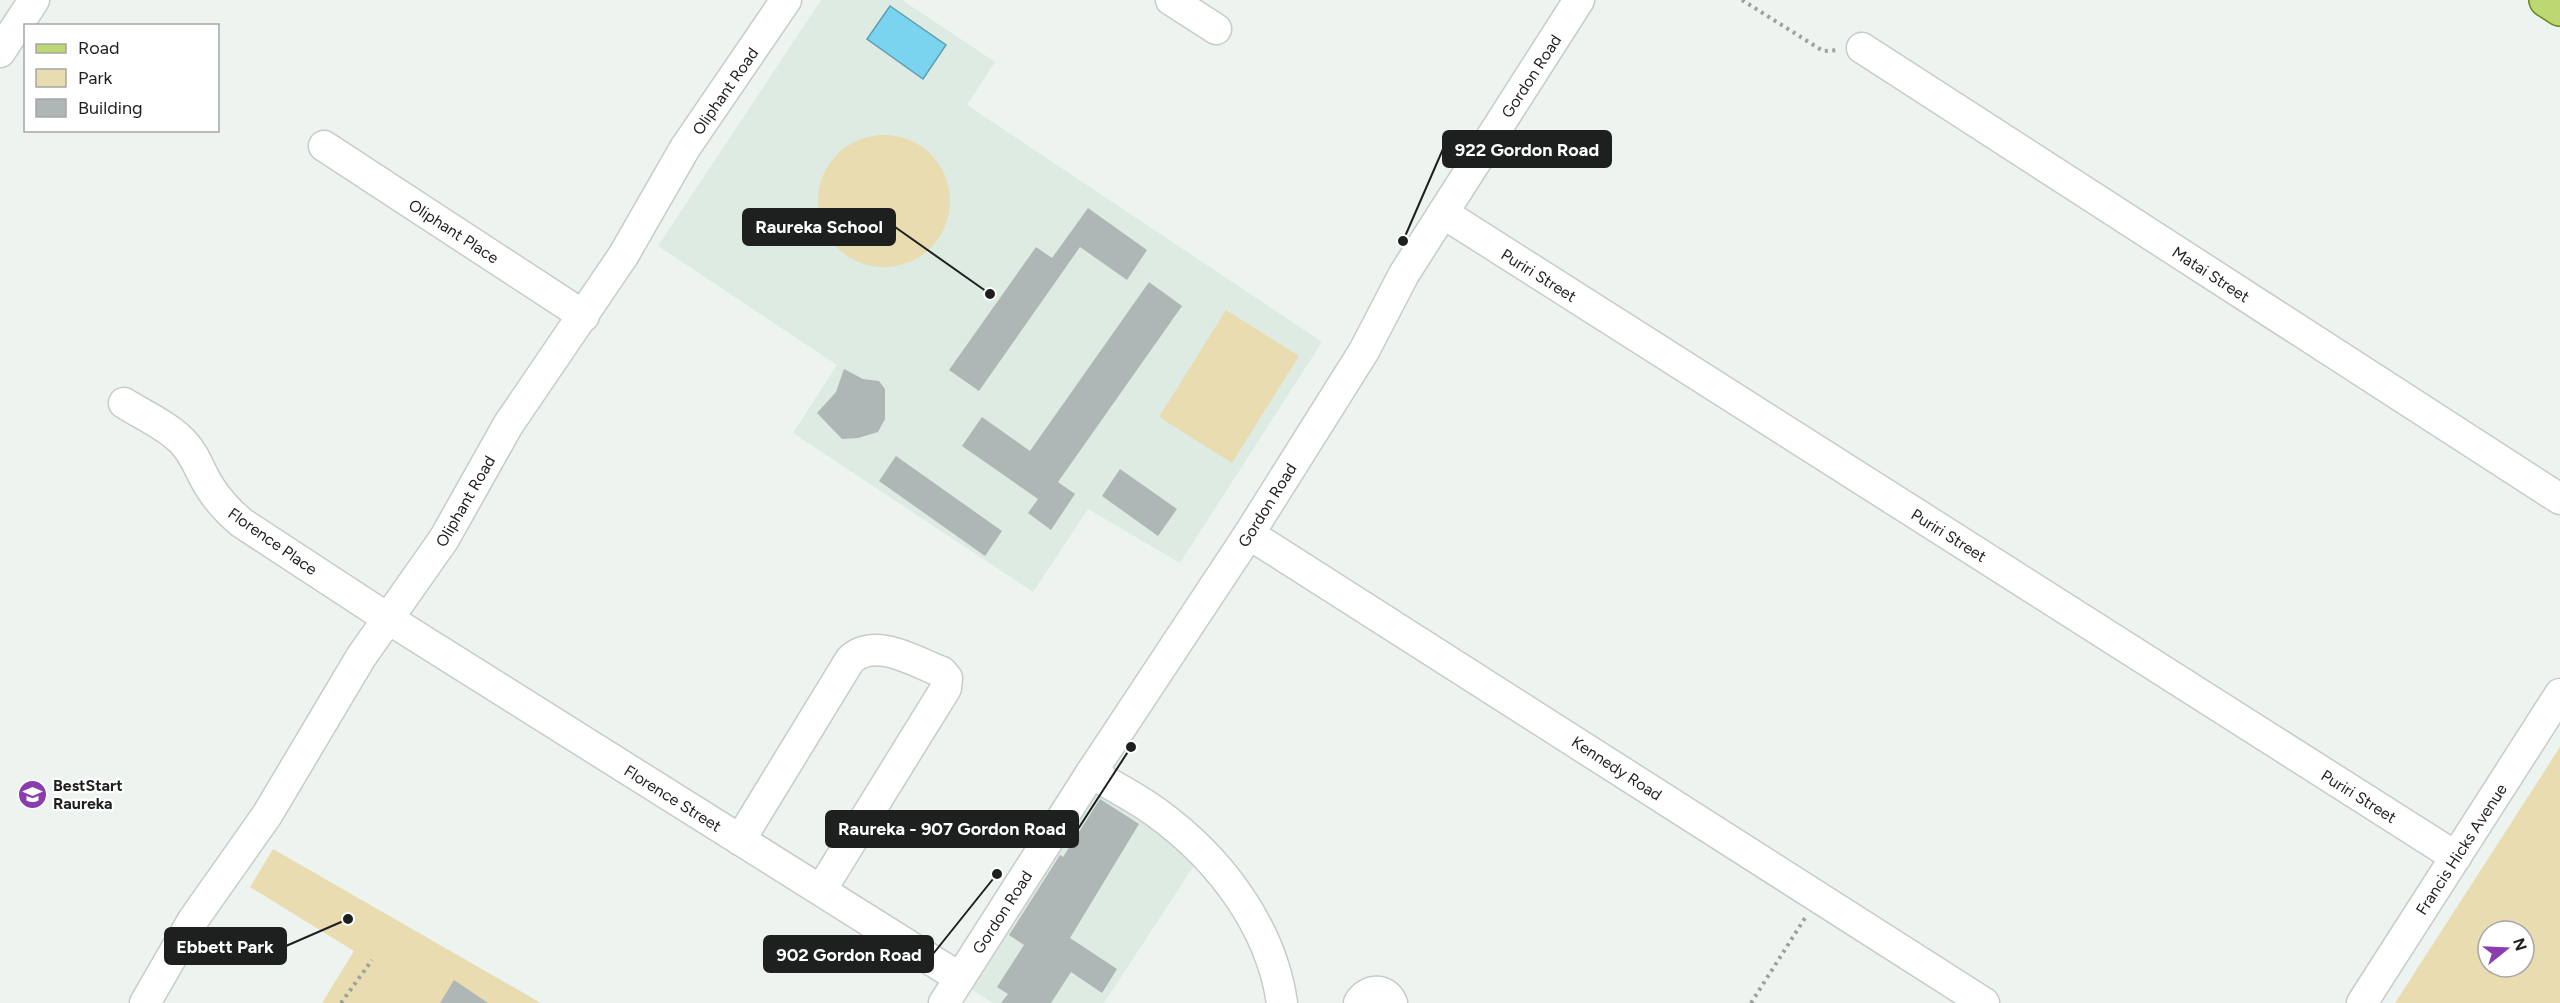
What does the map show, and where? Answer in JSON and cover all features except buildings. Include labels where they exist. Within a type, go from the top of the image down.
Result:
[{"type":"main road","points":[[2546,0],[2560,9]]},
{"type":"street","points":[[0,52],[34,0]]},
{"type":"street","name":"Oliphant Road","points":[[145,1003],[193,920],[272,806],[331,705],[387,618],[444,539],[508,425],[623,256],[685,148],[786,0]]},
{"type":"street","points":[[1171,0],[1216,29]]},
{"type":"street","name":"Gordon Road","points":[[944,1003],[1091,773],[1249,534],[1364,351],[1404,274],[1580,0]]},
{"type":"street","name":"Matai Street","points":[[1862,48],[2560,499]]},
{"type":"street","name":"Oliphant Place","points":[[324,146],[584,316]]},
{"type":"street","name":"Puriri Street","points":[[1443,213],[2456,857]]},
{"type":"street","name":"Florence Place","points":[[124,403],[164,427],[183,442],[199,463],[209,487],[224,507],[242,524],[387,618]]},
{"type":"street","name":"Kennedy Road","points":[[1249,534],[1984,1003]]},
{"type":"street","name":"Florence Street","points":[[387,618],[960,978]]},
{"type":"street","points":[[740,840],[855,655],[862,651],[878,649],[942,672],[946,678],[945,688],[821,890]]},
{"type":"street","name":"Francis Hicks Avenue","points":[[2362,1003],[2560,694]]},
{"type":"street","points":[[1091,773],[1156,813],[1183,834],[1228,882],[1260,931],[1288,1003]]},
{"type":"street","points":[[1359,1003],[1364,996],[1374,992],[1385,994],[1392,1003]]},
{"type":"path","points":[[1742,0],[1823,51],[1862,48]]},
{"type":"path","points":[[1751,1003],[1819,897]]},
{"type":"path","points":[[341,1003],[372,960]]},
{"type":"shaded area","points":[[821,0],[902,0],[995,62],[967,105],[1322,342],[1180,563],[1088,509],[1033,592],[793,433],[837,365],[658,246]]},
{"type":"shaded area","points":[[1111,794],[1161,829],[1195,864],[1104,1003],[993,1003],[971,989],[1096,796]]},
{"type":"green space","points":[[884,135],[909,140],[930,155],[945,176],[950,201],[945,226],[930,247],[909,262],[884,267],[859,262],[838,247],[823,226],[818,201],[823,176],[838,155],[859,140]]},
{"type":"green space","points":[[1226,310],[1299,356],[1232,463],[1159,417]]},
{"type":"green space","points":[[2560,747],[2560,1003],[2395,1003]]},
{"type":"green space","points":[[273,849],[541,1003],[322,1003],[354,951],[250,887]]},
{"type":"water","points":[[890,6],[946,45],[923,79],[867,39]]},
{"type":"place","name":"922 Gordon Road","points":[[1403,241]]},
{"type":"place","name":"Raureka School","points":[[990,294]]},
{"type":"place","name":"Raureka - 907 Gordon Road","points":[[1131,747]]},
{"type":"place","name":"BestStart Raureka","points":[[32,794]]},
{"type":"place","name":"902 Gordon Road","points":[[997,874]]},
{"type":"place","name":"Ebbett Park","points":[[348,919]]}]
